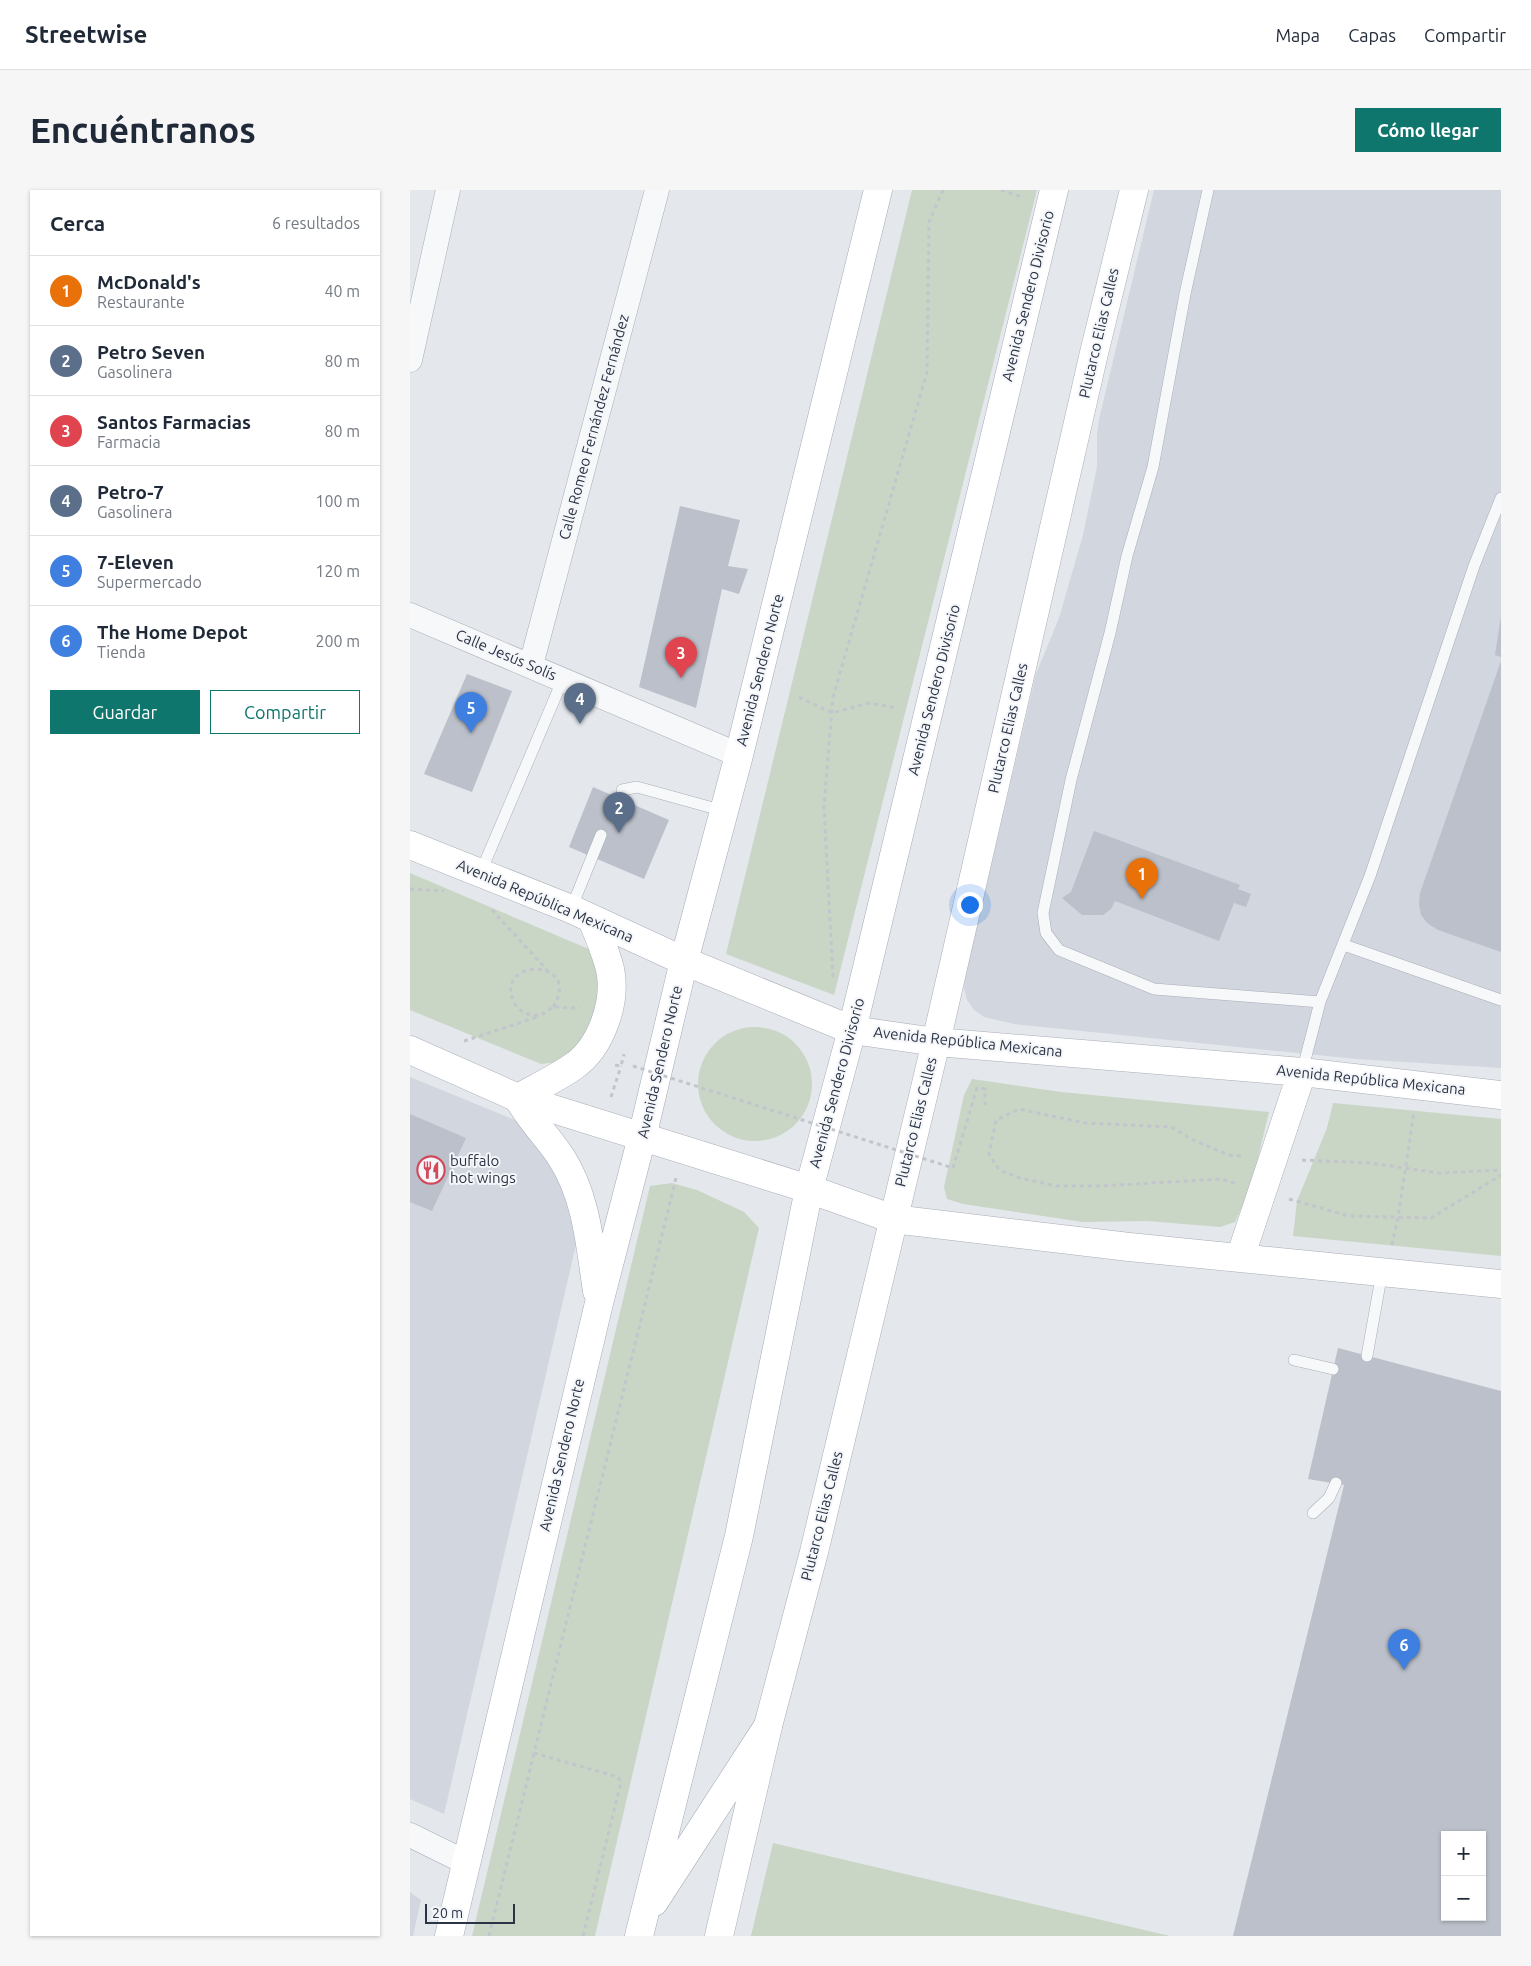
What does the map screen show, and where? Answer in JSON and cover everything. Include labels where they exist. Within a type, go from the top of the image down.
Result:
[{"type":"main road","name":"Avenida Sendero Norte","points":[[449,1936],[599,1303],[642,1137],[684,961],[739,755],[878,190]]},
{"type":"main road","name":"Plutarco Elias Calles","points":[[718,1936],[768,1726],[814,1552],[936,1042],[1094,353],[1134,190]]},
{"type":"main road","name":"Avenida Sendero Divisorio","points":[[809,1189],[852,1030],[1042,194]]},
{"type":"main road","name":"Avenida República Mexicana","points":[[410,844],[581,914],[684,961],[852,1030],[936,1042],[1302,1072],[1501,1095]]},
{"type":"main road","points":[[518,1098],[574,1066],[589,1053],[600,1033],[611,990],[610,970],[581,914]]},
{"type":"main road","points":[[410,1050],[518,1098],[809,1189],[893,1219],[1240,1258],[1386,1262],[1501,1284]]},
{"type":"main road","points":[[1240,1258],[1302,1072]]},
{"type":"main road","points":[[518,1098],[526,1113],[562,1158],[572,1176],[584,1207],[599,1303]]},
{"type":"main road","points":[[641,1928],[739,1536],[809,1189]]},
{"type":"main road","points":[[641,1928],[768,1726]]},
{"type":"street","points":[[410,360],[448,190]]},
{"type":"street","name":"Calle Romeo Fernández Fernández","points":[[531,665],[656,190]]},
{"type":"street","name":"Calle Jesús Solís","points":[[410,615],[739,755]]},
{"type":"street","points":[[410,1835],[467,1863]]},
{"type":"lane","points":[[1208,190],[1187,285],[1153,467],[1127,556],[1110,633],[1071,780],[1043,913],[1046,934],[1059,950],[1154,989],[1320,1002]]},
{"type":"lane","points":[[1302,1072],[1320,1002],[1370,876],[1474,566],[1501,498]]},
{"type":"lane","points":[[480,874],[563,679]]},
{"type":"lane","points":[[622,790],[637,787],[724,811]]},
{"type":"lane","points":[[581,914],[601,835]]},
{"type":"lane","points":[[1344,945],[1501,1000]]},
{"type":"lane","points":[[1366,1356],[1386,1262]]},
{"type":"lane","points":[[1294,1360],[1333,1369]]},
{"type":"lane","points":[[1313,1514],[1329,1498],[1336,1484]]},
{"type":"path","points":[[834,985],[824,806],[833,697],[927,372],[929,222],[943,190]]},
{"type":"path","points":[[1001,190],[1042,194]]},
{"type":"path","points":[[799,697],[832,713],[870,703],[897,708]]},
{"type":"path","points":[[470,1046],[462,1042],[540,1016],[554,1007],[558,1000],[558,985],[550,972],[486,904]]},
{"type":"path","points":[[540,1016],[524,1013],[518,1008],[511,994],[512,986],[515,979],[527,969],[543,969],[550,972]]},
{"type":"path","points":[[554,1007],[582,1008]]},
{"type":"path","points":[[633,1066],[953,1168],[976,1088],[985,1089],[985,1105]]},
{"type":"path","points":[[1386,1262],[1398,1218],[1415,1107]]},
{"type":"path","points":[[1501,1170],[1439,1173],[1370,1163],[1229,1155],[1193,1140],[1171,1127],[1086,1123],[1019,1108],[996,1120],[990,1154],[999,1170],[1020,1178],[1056,1186],[1100,1186],[1222,1179],[1349,1216],[1431,1218],[1501,1175]]},
{"type":"path","points":[[489,1936],[682,1150]]},
{"type":"path","points":[[534,1753],[618,1777],[621,1782],[583,1936]]},
{"type":"shaded area","points":[[1154,190],[1501,190],[1501,1068],[1356,1059],[1014,1024],[984,1017],[974,1010],[967,1000],[964,988],[965,977],[1036,674],[1059,618],[1083,535],[1097,467],[1097,433],[1100,415]]},
{"type":"shaded area","points":[[410,1077],[517,1121],[541,1145],[568,1189],[578,1236],[444,1814],[410,1799]]},
{"type":"shaded area","points":[[410,1892],[421,1900],[413,1936],[410,1936]]},
{"type":"green space","points":[[912,190],[1037,190],[834,995],[726,954]]},
{"type":"green space","points":[[410,873],[591,950],[598,966],[599,1005],[586,1037],[558,1062],[541,1064],[410,1010]]},
{"type":"green space","points":[[755,1027],[777,1032],[795,1044],[807,1062],[812,1084],[807,1106],[795,1124],[777,1136],[755,1141],[733,1136],[715,1124],[703,1106],[698,1084],[703,1062],[715,1044],[733,1032]]},
{"type":"green space","points":[[972,1079],[1061,1092],[1269,1112],[1251,1187],[1235,1222],[1220,1227],[1147,1221],[1083,1222],[963,1204],[947,1199],[944,1187],[964,1095]]},
{"type":"green space","points":[[1333,1103],[1501,1119],[1501,1256],[1293,1236],[1297,1201],[1327,1128]]},
{"type":"green space","points":[[672,1183],[697,1190],[744,1212],[759,1228],[595,1936],[472,1936],[650,1186]]},
{"type":"green space","points":[[773,1843],[1170,1936],[751,1936]]},
{"type":"building","points":[[680,506],[740,520],[728,566],[748,569],[739,594],[722,589],[696,708],[639,687]]},
{"type":"building","points":[[1501,616],[1501,657],[1495,655]]},
{"type":"building","points":[[1501,661],[1501,952],[1438,930],[1427,923],[1421,915],[1419,904],[1420,893]]},
{"type":"building","points":[[467,674],[512,691],[472,792],[424,774]]},
{"type":"building","points":[[593,787],[669,820],[644,879],[569,847]]},
{"type":"building","points":[[1094,831],[1240,885],[1238,889],[1251,894],[1246,907],[1234,903],[1219,941],[1115,901],[1111,909],[1103,915],[1082,915],[1062,898],[1071,892]]},
{"type":"building","name":"buffalo hot wings","points":[[410,1114],[466,1138],[432,1211],[410,1202]]},
{"type":"building","points":[[1338,1348],[1501,1391],[1501,1936],[1233,1936],[1344,1485],[1308,1479]]},
{"type":"place","name":"Santos Farmacias","points":[[681,678]]},
{"type":"place","name":"Petro-7","points":[[580,724]]},
{"type":"place","name":"7-Eleven","points":[[471,733]]},
{"type":"place","name":"Petro Seven","points":[[619,833]]},
{"type":"place","name":"McDonald's","points":[[1142,899]]},
{"type":"place","name":"buffalo hot wings","points":[[431,1170]]},
{"type":"place","name":"The Home Depot","points":[[1404,1670]]}]
